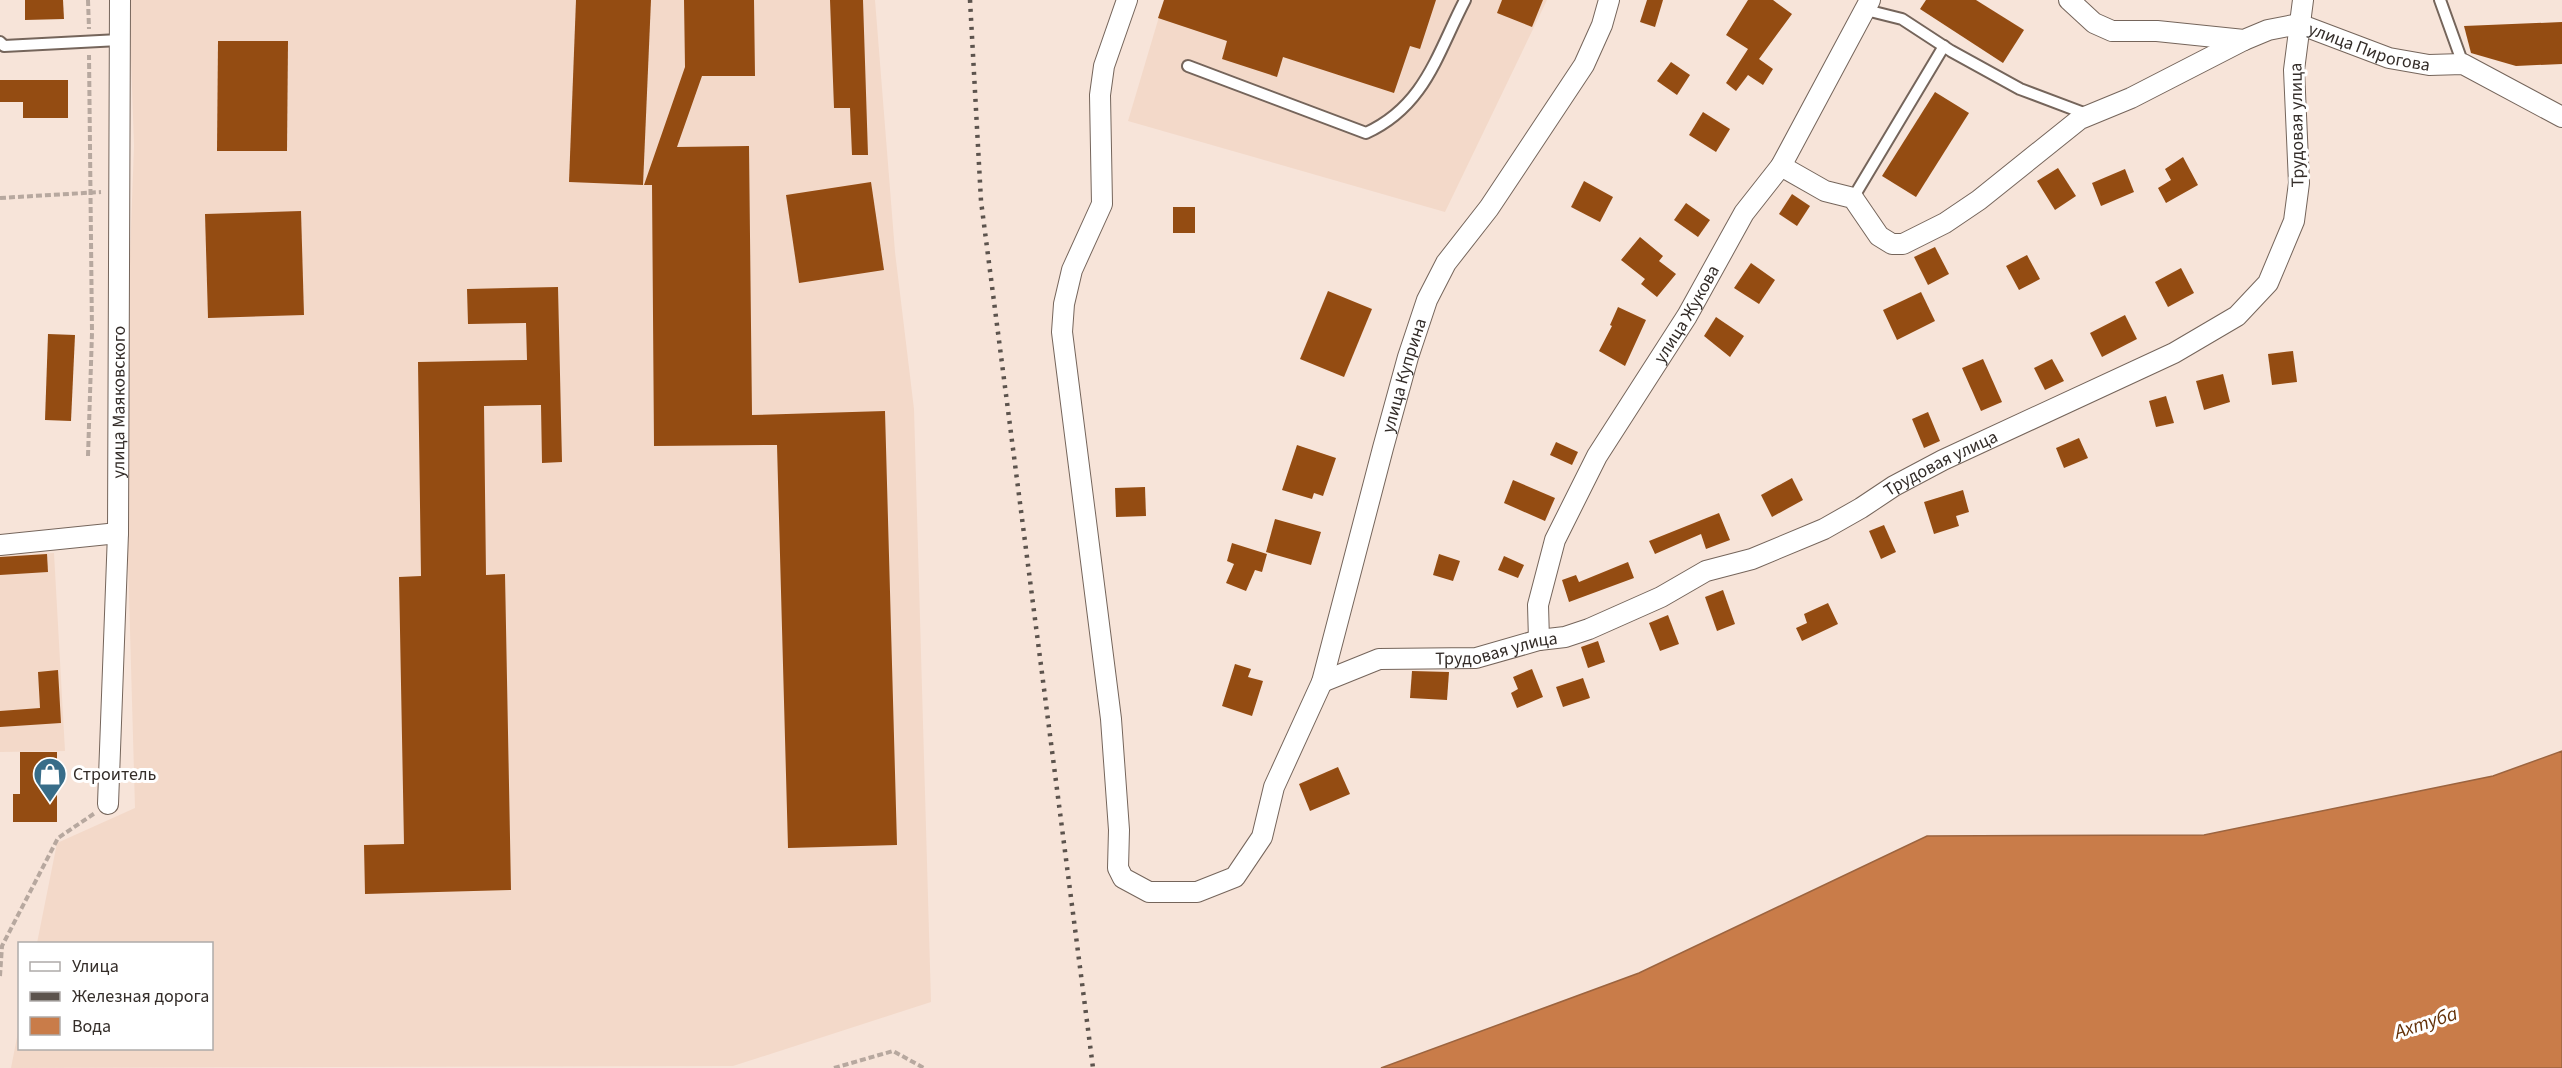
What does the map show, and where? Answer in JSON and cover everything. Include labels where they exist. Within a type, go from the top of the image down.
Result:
[{"type":"street","name":"улица Маяковского","points":[[108,804],[118,533],[120,0]]},
{"type":"street","name":"улица Куприна","points":[[1128,0],[1104,66],[1100,95],[1102,204],[1072,270],[1064,304],[1062,332],[1103,651],[1119,830],[1118,868],[1123,878],[1149,892],[1168,893],[1197,892],[1235,877],[1262,837],[1275,787],[1322,682],[1383,447],[1408,357],[1428,300],[1446,263],[1489,208],[1584,64],[1602,25],[1609,0]]},
{"type":"street","name":"улица Пирогова","points":[[2069,0],[2094,23],[2112,32],[2157,31],[2244,40],[2268,30],[2300,24],[2389,58],[2429,65],[2463,64],[2562,117]]},
{"type":"street","name":"Трудовая улица","points":[[1322,682],[1379,659],[1476,658],[1539,639],[1564,637],[1589,629],[1661,597],[1706,571],[1752,559],[1824,529],[1894,486],[1943,460],[2174,353],[2237,316],[2268,283],[2294,221],[2299,183],[2295,70],[2303,0]]},
{"type":"street","name":"улица Жукова","points":[[1539,639],[1539,604],[1545,569],[1555,540],[1597,456],[1686,316],[1744,213],[1781,166],[1868,5]]},
{"type":"street","points":[[1781,166],[1825,190],[1853,198],[1879,236],[1892,244],[1903,244],[1945,223],[1978,200],[2079,119],[2131,98],[2244,40]]},
{"type":"street","points":[[0,545],[118,533]]},
{"type":"lane","points":[[1188,66],[1366,133],[1385,124],[1420,90],[1465,0]]},
{"type":"lane","points":[[2440,0],[2463,64]]},
{"type":"lane","points":[[1868,5],[1902,19],[2020,89],[2090,116]]},
{"type":"lane","points":[[0,42],[4,46],[120,40]]},
{"type":"lane","points":[[1853,198],[1944,46]]},
{"type":"path","points":[[88,0],[92,194],[92,333],[88,456]]},
{"type":"path","points":[[0,198],[92,194],[119,189]]},
{"type":"path","points":[[0,976],[2,946],[58,838],[108,804]]},
{"type":"path","points":[[834,1068],[893,1051],[924,1068]]},
{"type":"shaded area","points":[[129,0],[875,0],[895,252],[914,409],[931,1002],[733,1066],[11,1068],[18,1032],[18,1050],[213,1050],[213,942],[37,942],[57,843],[135,808],[124,417],[134,146]]},
{"type":"shaded area","points":[[1164,0],[1547,0],[1445,212],[1128,121]]},
{"type":"shaded area","points":[[54,553],[65,751],[0,752],[0,556]]},
{"type":"water","name":"Ахтуба","points":[[2562,751],[2562,1068],[1381,1068],[1639,973],[1927,836],[2204,835],[2493,776]]},
{"type":"building","points":[[25,0],[63,0],[64,19],[25,20]]},
{"type":"building","points":[[576,0],[651,0],[643,185],[569,182]]},
{"type":"building","points":[[684,0],[754,0],[755,76],[702,76],[677,147],[749,146],[752,415],[885,411],[897,845],[788,848],[777,445],[654,446],[652,185],[644,185],[685,67]]},
{"type":"building","points":[[830,0],[863,0],[868,155],[852,155],[850,108],[834,108]]},
{"type":"building","points":[[1164,0],[1436,0],[1420,49],[1410,46],[1394,93],[1283,57],[1277,77],[1222,59],[1227,41],[1158,18]]},
{"type":"building","points":[[1502,0],[1543,0],[1532,27],[1497,13]]},
{"type":"building","points":[[1647,0],[1663,0],[1655,27],[1640,22]]},
{"type":"building","points":[[1748,0],[1773,0],[1792,14],[1759,59],[1773,69],[1763,85],[1748,75],[1736,91],[1726,83],[1748,49],[1726,35]]},
{"type":"building","points":[[1926,0],[1976,0],[2024,30],[2003,63],[1920,9]]},
{"type":"building","points":[[2562,22],[2562,64],[2516,66],[2471,53],[2464,26]]},
{"type":"building","points":[[218,41],[288,41],[287,151],[217,151]]},
{"type":"building","points":[[1671,62],[1690,75],[1677,95],[1657,81]]},
{"type":"building","points":[[0,80],[68,80],[68,118],[23,118],[23,102],[0,102]]},
{"type":"building","points":[[1935,92],[1969,113],[1916,197],[1882,176]]},
{"type":"building","points":[[1703,112],[1730,129],[1716,152],[1689,135]]},
{"type":"building","points":[[2183,157],[2198,185],[2166,203],[2158,188],[2171,180],[2165,169]]},
{"type":"building","points":[[2058,168],[2076,196],[2055,210],[2037,181]]},
{"type":"building","points":[[2125,169],[2134,192],[2101,206],[2092,183]]},
{"type":"building","points":[[1584,181],[1613,197],[1600,222],[1571,207]]},
{"type":"building","points":[[871,182],[884,270],[799,283],[786,195]]},
{"type":"building","points":[[1792,194],[1810,206],[1797,226],[1779,214]]},
{"type":"building","points":[[1686,203],[1710,220],[1698,237],[1674,220]]},
{"type":"building","points":[[1173,207],[1195,207],[1195,233],[1173,233]]},
{"type":"building","points":[[301,211],[304,315],[208,318],[205,214]]},
{"type":"building","points":[[1640,237],[1663,256],[1659,261],[1676,274],[1657,297],[1641,284],[1645,279],[1621,260]]},
{"type":"building","points":[[1935,247],[1949,274],[1928,285],[1914,257]]},
{"type":"building","points":[[2027,255],[2040,279],[2019,290],[2006,266]]},
{"type":"building","points":[[1751,263],[1775,280],[1759,304],[1734,288]]},
{"type":"building","points":[[2181,268],[2194,293],[2168,307],[2155,282]]},
{"type":"building","points":[[558,287],[562,462],[542,463],[541,405],[484,406],[486,575],[505,574],[511,890],[365,894],[364,845],[404,844],[399,577],[421,576],[418,362],[527,360],[526,323],[468,324],[467,289]]},
{"type":"building","points":[[1328,291],[1372,309],[1344,377],[1300,359]]},
{"type":"building","points":[[1921,292],[1935,321],[1897,340],[1883,310]]},
{"type":"building","points":[[1618,307],[1646,320],[1625,366],[1599,351],[1612,326],[1610,325]]},
{"type":"building","points":[[2125,315],[2137,339],[2102,357],[2090,333]]},
{"type":"building","points":[[1716,317],[1744,336],[1730,357],[1704,336]]},
{"type":"building","points":[[48,334],[75,335],[71,421],[45,420]]},
{"type":"building","points":[[2293,351],[2297,382],[2272,385],[2268,354]]},
{"type":"building","points":[[1983,359],[2002,402],[1981,411],[1962,368]]},
{"type":"building","points":[[2052,359],[2064,381],[2045,390],[2034,368]]},
{"type":"building","points":[[2223,374],[2230,402],[2204,410],[2196,381]]},
{"type":"building","points":[[2166,396],[2174,423],[2156,427],[2149,401]]},
{"type":"building","points":[[1928,412],[1940,441],[1924,448],[1912,419]]},
{"type":"building","points":[[2079,438],[2088,458],[2064,468],[2056,448]]},
{"type":"building","points":[[1556,442],[1578,452],[1572,465],[1550,455]]},
{"type":"building","points":[[1297,445],[1336,458],[1323,496],[1314,493],[1312,499],[1282,490]]},
{"type":"building","points":[[1792,478],[1803,500],[1772,517],[1761,495]]},
{"type":"building","points":[[1513,480],[1555,498],[1545,521],[1504,503]]},
{"type":"building","points":[[1145,487],[1146,516],[1116,517],[1115,488]]},
{"type":"building","points":[[1963,490],[1969,512],[1956,516],[1959,526],[1934,534],[1924,502]]},
{"type":"building","points":[[1719,513],[1730,540],[1706,549],[1701,534],[1655,554],[1649,541]]},
{"type":"building","points":[[1275,519],[1321,532],[1311,565],[1266,552]]},
{"type":"building","points":[[1884,525],[1896,552],[1881,559],[1869,531]]},
{"type":"building","points":[[1232,543],[1267,554],[1262,572],[1255,570],[1246,591],[1226,583],[1234,564],[1227,561]]},
{"type":"building","points":[[47,554],[48,572],[0,575],[0,557]]},
{"type":"building","points":[[1439,554],[1460,561],[1453,581],[1433,575]]},
{"type":"building","points":[[1504,556],[1524,565],[1518,578],[1498,570]]},
{"type":"building","points":[[1628,562],[1634,578],[1569,602],[1562,580],[1576,575],[1579,582]]},
{"type":"building","points":[[1723,590],[1735,624],[1717,631],[1705,597]]},
{"type":"building","points":[[1828,603],[1838,624],[1802,641],[1796,628],[1807,623],[1804,614]]},
{"type":"building","points":[[1668,615],[1679,644],[1660,651],[1649,623]]},
{"type":"building","points":[[1598,641],[1605,662],[1588,668],[1581,647]]},
{"type":"building","points":[[1235,664],[1251,669],[1248,677],[1263,681],[1252,716],[1222,706]]},
{"type":"building","points":[[1532,669],[1543,697],[1517,708],[1511,693],[1518,689],[1513,677]]},
{"type":"building","points":[[58,670],[61,723],[0,727],[0,711],[40,708],[38,672]]},
{"type":"building","points":[[1412,671],[1449,672],[1447,700],[1410,698]]},
{"type":"building","points":[[1583,678],[1590,698],[1563,707],[1556,687]]},
{"type":"building","points":[[20,752],[57,752],[57,822],[13,822],[13,794],[20,794]]},
{"type":"building","points":[[1338,767],[1350,794],[1310,811],[1299,784]]},
{"type":"railway","points":[[970,0],[981,201],[1093,1068]]},
{"type":"place","name":"Строитель","points":[[50,803]]}]
